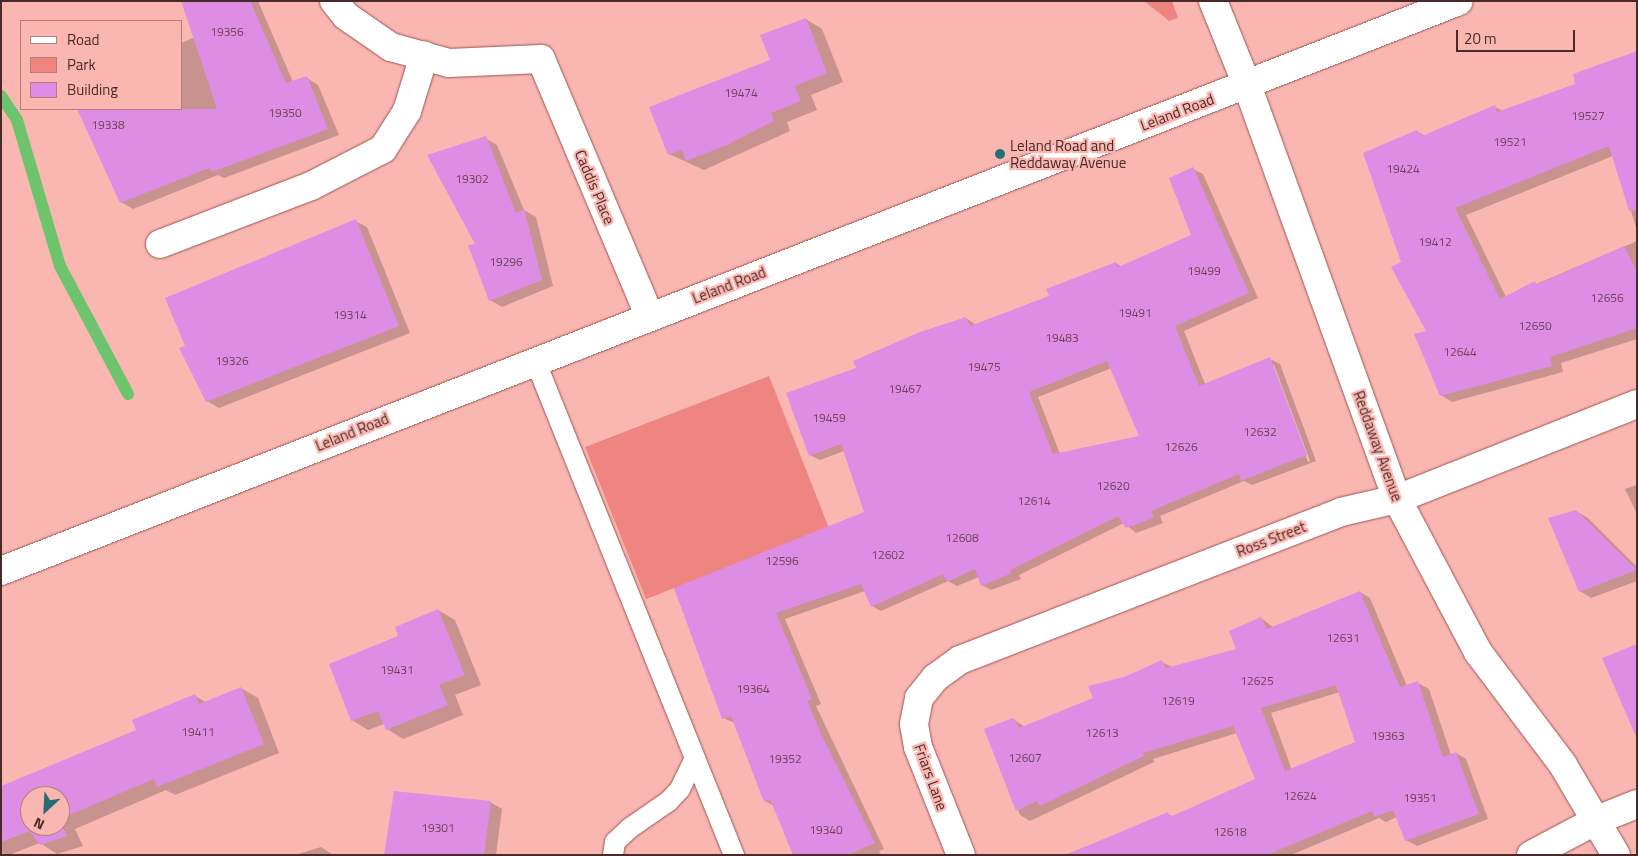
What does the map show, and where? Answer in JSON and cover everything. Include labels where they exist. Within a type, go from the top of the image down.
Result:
[{"type":"street","points":[[160,244],[311,186],[383,149],[407,111],[424,56],[391,47],[346,16],[334,1]]},
{"type":"street","name":"Reddaway Avenue","points":[[1213,1],[1247,85],[1397,500],[1478,652],[1531,720],[1597,820],[1616,855]]},
{"type":"street","name":"Leland Road","points":[[1,571],[535,360],[1247,85],[1459,1]]},
{"type":"street","name":"Caddis Place","points":[[424,56],[449,63],[541,59],[649,316]]},
{"type":"street","name":"Ross Street","points":[[919,698],[935,678],[960,660],[1342,512],[1397,500],[1637,404]]},
{"type":"street","name":"Friars Lane","points":[[919,698],[914,724],[918,747],[960,855]]},
{"type":"street","points":[[1531,855],[1597,820],[1637,804]]},
{"type":"lane","points":[[535,360],[734,855]]},
{"type":"lane","points":[[613,855],[615,842],[630,828],[669,801],[680,790],[695,758]]},
{"type":"green space","points":[[1144,1],[1172,1],[1178,18],[1169,21]]},
{"type":"green space","points":[[769,376],[829,528],[646,599],[585,447]]},
{"type":"building","points":[[181,1],[250,1],[286,83],[307,76],[328,129],[212,172],[209,168],[120,203],[77,110],[182,110],[217,109]]},
{"type":"building","points":[[806,18],[827,73],[795,86],[801,101],[771,113],[774,121],[727,145],[686,161],[682,150],[668,155],[649,107],[770,60],[760,35]]},
{"type":"building","points":[[1637,51],[1637,210],[1629,211],[1609,146],[1455,208],[1500,299],[1535,281],[1536,285],[1624,246],[1637,272],[1637,328],[1550,357],[1552,366],[1440,396],[1414,334],[1426,331],[1391,267],[1401,262],[1363,153],[1417,130],[1422,136],[1495,105],[1497,112],[1575,84],[1573,74]]},
{"type":"building","points":[[486,136],[516,213],[524,209],[542,280],[489,301],[468,245],[475,244],[427,155]]},
{"type":"building","points":[[1193,167],[1249,293],[1175,326],[1199,386],[1270,357],[1307,455],[1241,481],[1239,474],[1151,511],[1154,518],[1126,528],[1118,516],[1010,570],[1012,573],[981,586],[975,569],[947,582],[943,574],[871,607],[861,584],[776,613],[812,699],[807,701],[822,736],[875,843],[848,855],[793,855],[770,799],[764,802],[731,716],[722,719],[674,588],[864,512],[841,444],[809,456],[786,393],[856,368],[853,361],[920,332],[966,317],[970,326],[1049,296],[1046,289],[1116,262],[1118,267],[1191,235],[1169,178]],"holes":[[[1107,361],[1139,436],[1053,454],[1029,392]]]},
{"type":"building","points":[[356,219],[399,326],[206,402],[179,348],[185,346],[165,298]]},
{"type":"building","points":[[1576,510],[1637,570],[1579,592],[1548,518]]},
{"type":"building","points":[[1360,591],[1400,687],[1418,681],[1443,757],[1456,752],[1479,814],[1405,841],[1393,810],[1374,817],[1372,811],[1267,855],[1066,855],[1168,812],[1170,817],[1255,779],[1233,726],[1143,753],[1144,756],[1040,806],[1037,801],[1016,811],[984,729],[1013,718],[1019,728],[1093,698],[1088,686],[1124,677],[1162,660],[1166,668],[1236,649],[1229,631],[1261,617],[1267,629]],"holes":[[[1336,685],[1355,742],[1285,771],[1261,708]]]},
{"type":"building","points":[[438,609],[465,675],[439,685],[448,705],[386,730],[378,711],[351,721],[329,664],[398,636],[395,627]]},
{"type":"building","points":[[1637,644],[1637,739],[1602,658]]},
{"type":"building","points":[[241,687],[264,744],[157,787],[154,779],[70,815],[70,786],[20,786],[20,835],[1,842],[1,786],[136,730],[132,720],[195,694],[199,704]]},
{"type":"building","points":[[394,791],[491,801],[484,855],[384,855]]},
{"type":"building","points":[[34,836],[67,836],[40,845]]},
{"type":"waterway","points":[[1,96],[17,120],[60,266],[128,394]]},
{"type":"place","name":"Leland Road and Reddaway Avenue","points":[[1000,154]]}]
